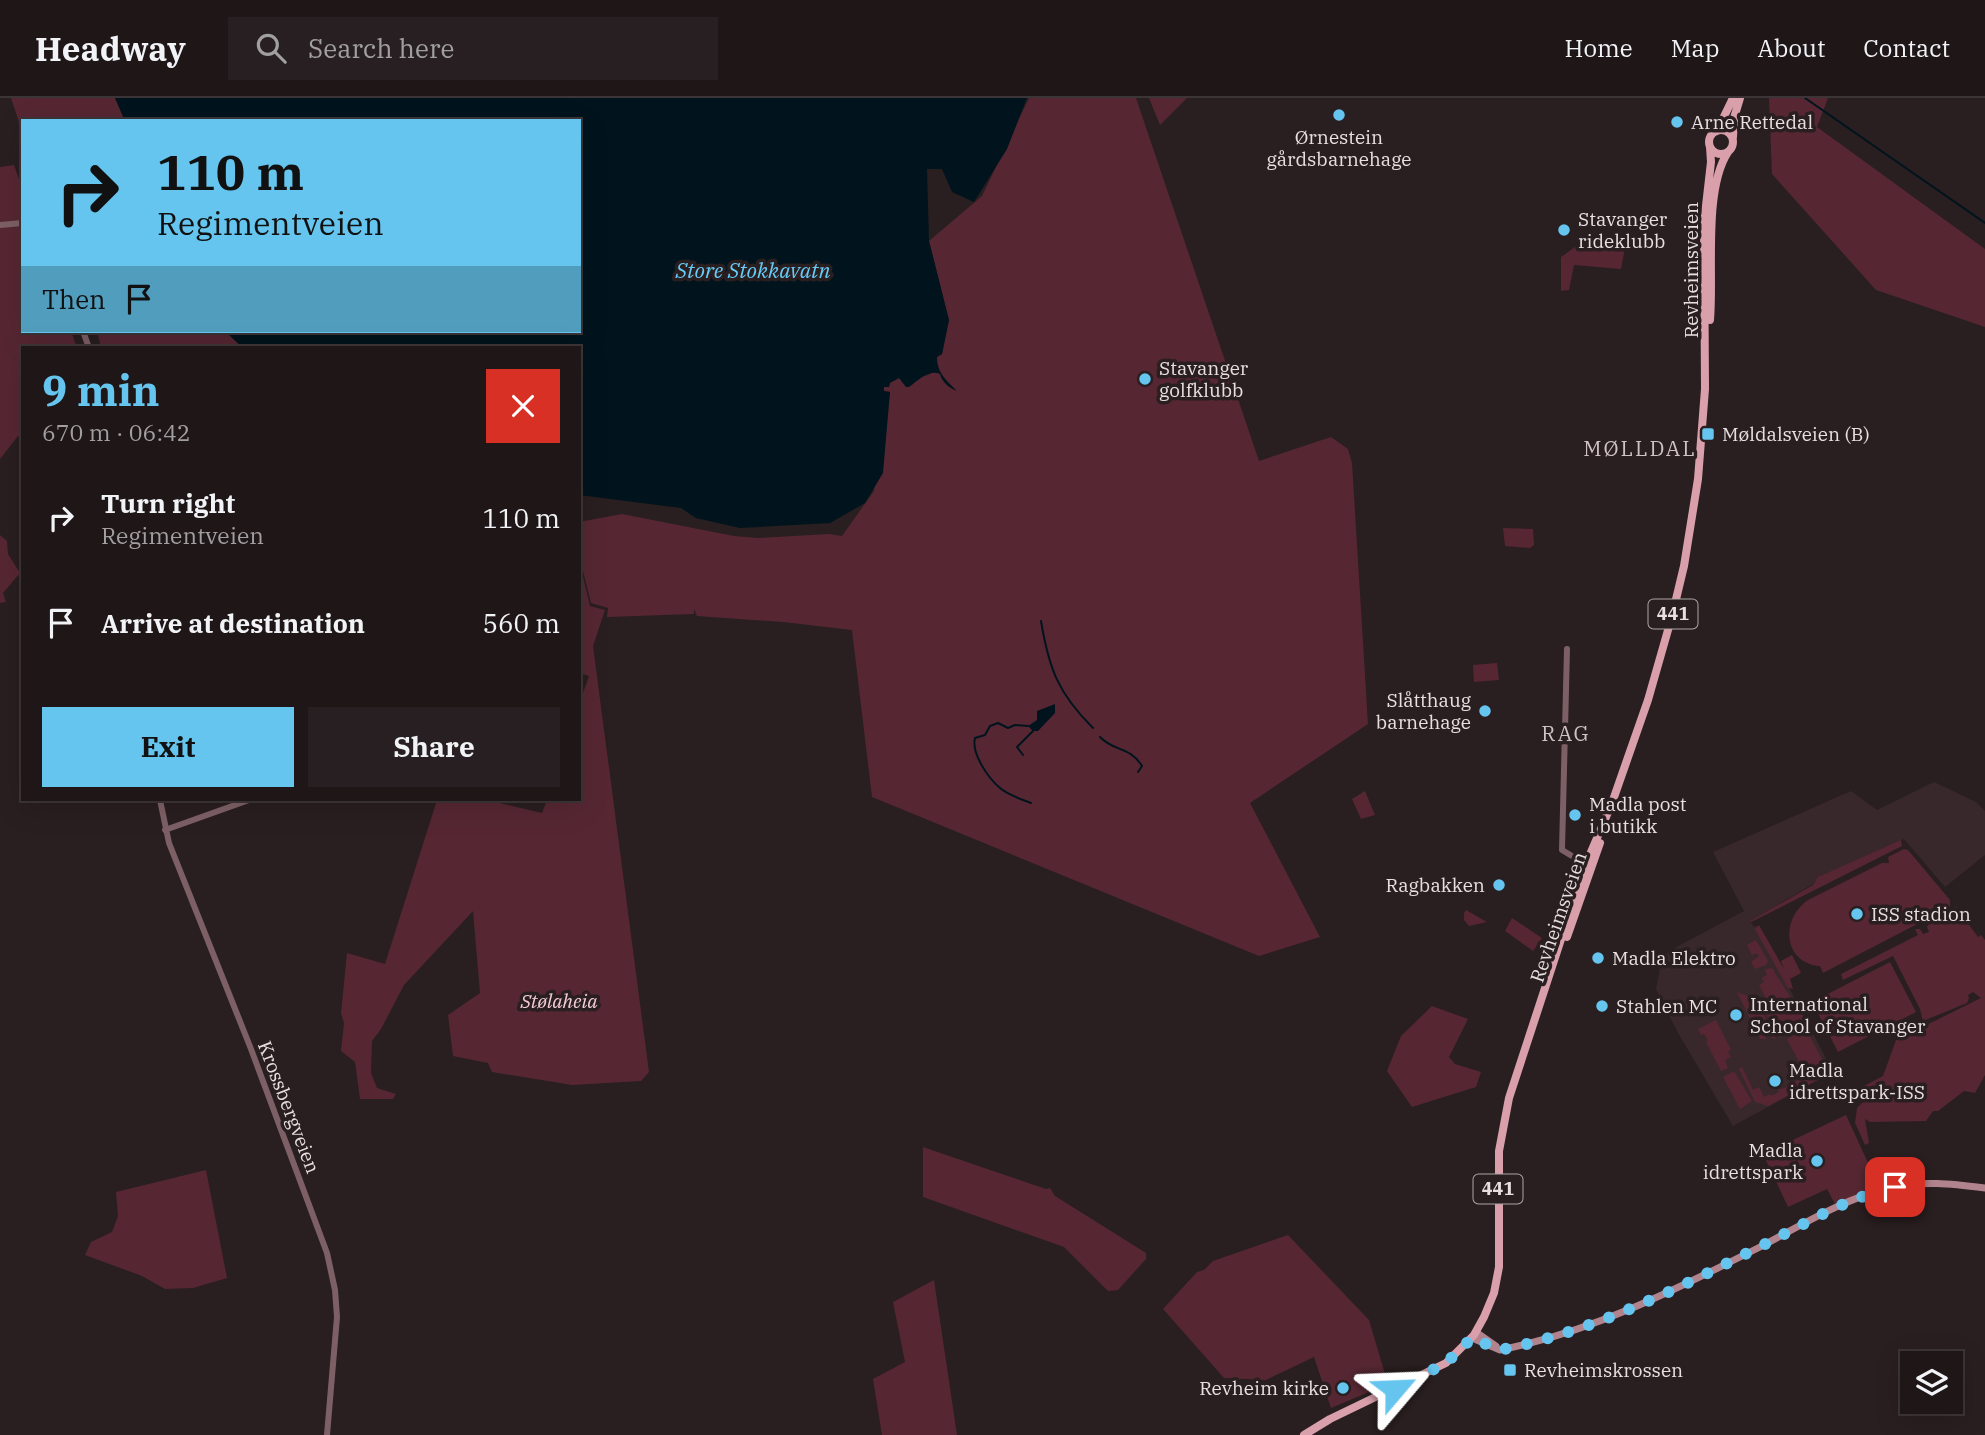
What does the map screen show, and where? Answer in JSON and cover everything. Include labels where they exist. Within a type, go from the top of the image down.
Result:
[{"type":"main road","name":"441","points":[[1710,147],[1710,138],[1717,131],[1733,98]]},
{"type":"main road","name":"441","points":[[1728,152],[1732,148],[1734,118],[1740,98]]},
{"type":"main road","points":[[1717,131],[1726,131],[1733,140]]},
{"type":"main road","points":[[1710,147],[1718,154],[1728,152]]},
{"type":"main road","name":"Revheimsveien","points":[[1706,351],[1704,223],[1711,162],[1710,147]]},
{"type":"main road","name":"Revheimsveien","points":[[1304,1435],[1330,1419],[1439,1367],[1452,1358],[1474,1335],[1490,1303],[1498,1275],[1499,1151],[1509,1098],[1588,863],[1612,803],[1655,678],[1681,578],[1698,478],[1711,302],[1714,199],[1720,167],[1728,152]]},
{"type":"main road","points":[[1474,1335],[1488,1346],[1503,1350],[1612,1318],[1790,1230],[1879,1191],[1929,1183],[1985,1188]]},
{"type":"street","points":[[0,225],[21,223]]},
{"type":"street","points":[[1567,649],[1562,850],[1588,863]]},
{"type":"street","name":"Krossbergveien","points":[[160,801],[165,830],[193,909],[251,1049],[327,1253],[335,1290],[337,1317],[327,1435]]},
{"type":"street","points":[[165,830],[245,801]]},
{"type":"shaded area","points":[[1934,782],[1976,802],[1985,811],[1985,855],[1945,887],[1904,839],[1819,877],[1813,884],[1750,921],[1754,927],[1757,926],[1833,1072],[1733,1126],[1678,1033],[1656,989],[1661,963],[1669,951],[1744,911],[1713,852],[1851,791],[1877,810]]},
{"type":"green space","points":[[11,98],[115,98],[124,119],[21,119],[21,128]]},
{"type":"green space","name":"Stavanger golfklubb","points":[[1029,98],[1136,98],[1259,461],[1331,437],[1348,449],[1352,463],[1368,724],[1250,803],[1320,937],[1259,956],[872,797],[852,630],[697,616],[694,609],[694,614],[607,617],[608,608],[591,603],[581,563],[581,522],[622,514],[734,536],[842,536],[874,491],[890,392],[884,391],[884,386],[899,378],[930,374],[934,371],[937,357],[942,354],[949,320],[929,241],[982,196]]},
{"type":"green space","points":[[1149,98],[1187,98],[1160,125]]},
{"type":"green space","points":[[1769,98],[1828,98],[1817,127],[1985,249],[1985,327],[1876,290],[1772,174]]},
{"type":"green space","points":[[14,165],[21,185],[21,333],[72,333],[76,346],[21,346],[21,438],[18,436],[0,459],[0,167]]},
{"type":"green space","points":[[1575,247],[1608,250],[1625,248],[1621,269],[1574,265],[1569,290],[1561,291],[1561,257]]},
{"type":"green space","points":[[98,333],[227,333],[241,346],[101,346]]},
{"type":"green space","points":[[1503,528],[1533,529],[1534,545],[1530,548],[1505,546]]},
{"type":"green space","points":[[0,535],[7,541],[8,554],[20,573],[3,593],[6,602],[0,603]]},
{"type":"green space","name":"Stølaheia","points":[[581,568],[590,606],[605,610],[593,646],[649,1072],[641,1081],[572,1085],[492,1072],[488,1063],[453,1056],[448,1015],[480,993],[473,911],[404,985],[372,1041],[371,1073],[377,1088],[396,1094],[393,1099],[360,1099],[355,1062],[341,1051],[344,1023],[341,1013],[347,953],[385,964],[437,801],[490,801],[542,813],[547,801],[581,801],[581,698],[589,676],[581,674]]},
{"type":"green space","points":[[1497,663],[1499,680],[1474,682],[1473,665]]},
{"type":"green space","points":[[1365,791],[1375,815],[1361,819],[1352,799]]},
{"type":"green space","points":[[1901,840],[1902,846],[1750,921],[1813,885],[1818,877]]},
{"type":"green space","points":[[1904,849],[1908,850],[1950,900],[1950,907],[1823,973],[1820,966],[1799,957],[1793,949],[1790,928],[1799,908],[1808,900],[1882,863],[1889,863],[1888,857]]},
{"type":"green space","points":[[1956,907],[1978,937],[1981,935],[1985,940],[1985,1075],[1975,1093],[1964,1091],[1938,1111],[1933,1111],[1926,1121],[1870,1122],[1865,1119],[1869,1143],[1865,1145],[1855,1123],[1857,1108],[1865,1100],[1849,1098],[1847,1095],[1883,1076],[1896,1040],[1981,998],[1973,992],[1968,995],[1967,1003],[1923,1021],[1920,1009],[1893,956],[1843,980],[1841,974],[1918,935],[1915,929],[1920,929],[1923,934],[1929,932],[1927,927],[1930,922]]},
{"type":"green space","points":[[1466,910],[1487,922],[1469,926],[1464,920]]},
{"type":"green space","points":[[1512,918],[1542,938],[1533,951],[1505,931]]},
{"type":"green space","points":[[1759,925],[1784,969],[1781,961],[1792,955],[1801,973],[1790,979],[1793,989],[1788,988],[1755,929]]},
{"type":"green space","points":[[1756,940],[1768,961],[1766,965],[1755,969],[1751,962],[1759,956],[1757,953],[1752,955],[1747,945]]},
{"type":"green space","points":[[1890,962],[1916,1012],[1838,1052],[1812,1002]]},
{"type":"green space","points":[[1770,968],[1805,1020],[1803,1026],[1779,1038],[1765,1013],[1771,1008],[1759,985],[1767,975],[1765,970]]},
{"type":"green space","points":[[1737,992],[1762,1001],[1763,1013],[1776,1039],[1769,1033],[1765,1035],[1766,1039],[1760,1039]]},
{"type":"green space","points":[[1432,1006],[1468,1019],[1449,1057],[1455,1064],[1481,1072],[1476,1087],[1412,1107],[1387,1071],[1401,1036]]},
{"type":"green space","points":[[1716,1020],[1731,1050],[1728,1052],[1731,1057],[1725,1060],[1728,1068],[1721,1071],[1706,1042],[1708,1040],[1698,1029]]},
{"type":"green space","points":[[1806,1029],[1823,1061],[1804,1071],[1787,1039]]},
{"type":"green space","points":[[1795,1061],[1802,1088],[1768,1106],[1755,1102],[1739,1069],[1742,1067],[1753,1090],[1759,1087],[1764,1097],[1770,1094],[1771,1096],[1797,1081],[1789,1063]]},
{"type":"green space","points":[[1826,1063],[1831,1073],[1804,1087],[1802,1076]]},
{"type":"green space","points":[[1734,1071],[1752,1101],[1740,1109],[1723,1077]]},
{"type":"green space","name":"Madla idrettspark","points":[[1846,1115],[1870,1167],[1875,1165],[1887,1181],[1835,1204],[1827,1189],[1788,1207],[1763,1154]]},
{"type":"green space","points":[[923,1147],[1046,1189],[1050,1188],[1055,1196],[1146,1253],[1146,1259],[1118,1290],[1108,1291],[1064,1247],[923,1197]]},
{"type":"green space","points":[[206,1170],[227,1278],[193,1288],[165,1289],[142,1276],[85,1255],[91,1242],[112,1232],[118,1216],[116,1192]]},
{"type":"green space","points":[[1288,1235],[1369,1320],[1388,1384],[1331,1408],[1314,1357],[1266,1380],[1224,1378],[1163,1309],[1197,1272],[1204,1270],[1213,1261]]},
{"type":"green space","points":[[934,1280],[957,1435],[882,1435],[873,1379],[905,1362],[893,1302]]},
{"type":"water","name":"Store Stokkavatn","points":[[115,98],[1027,98],[1007,149],[974,202],[952,192],[942,169],[927,169],[929,241],[949,320],[942,354],[937,357],[937,363],[943,376],[957,391],[936,373],[923,376],[909,387],[899,378],[890,383],[889,387],[884,387],[884,391],[890,392],[883,473],[865,503],[830,523],[740,528],[696,518],[681,508],[581,495],[581,346],[241,346],[227,333],[581,333],[581,119],[124,119]]},
{"type":"water","points":[[1055,704],[1055,713],[1038,731],[1033,731],[1028,726],[1037,720],[1037,711]]},
{"type":"waterway","points":[[1805,98],[1985,223]]},
{"type":"waterway","points":[[1041,621],[1057,679],[1071,703],[1093,728]]},
{"type":"waterway","points":[[1028,726],[1015,725],[1008,728],[998,723],[990,726],[985,735],[975,738],[974,744],[982,765],[995,784],[1007,793],[1031,803]]},
{"type":"waterway","points":[[1023,755],[1017,747],[1033,731]]},
{"type":"waterway","points":[[1100,737],[1132,755],[1142,766],[1138,772]]},
{"type":"place","name":"Ørnestein gårdsbarnehage","points":[[1339,115]]},
{"type":"place","name":"Arne Rettedal","points":[[1677,122]]},
{"type":"place","name":"Stavanger rideklubb","points":[[1564,230]]},
{"type":"place","name":"Stavanger golfklubb","points":[[1145,379]]},
{"type":"place","name":"Møldalsveien (B)","points":[[1708,434]]},
{"type":"place","name":"Slåtthaug barnehage","points":[[1485,711]]},
{"type":"place","name":"Madla post i butikk","points":[[1575,815]]},
{"type":"place","name":"Ragbakken","points":[[1499,885]]},
{"type":"place","name":"ISS stadion","points":[[1857,914]]},
{"type":"place","name":"Madla Elektro","points":[[1598,958]]},
{"type":"place","name":"Stahlen MC","points":[[1602,1006]]},
{"type":"place","name":"International School of Stavanger","points":[[1736,1015]]},
{"type":"place","name":"Madla idrettspark-ISS","points":[[1775,1081]]},
{"type":"place","name":"Madla idrettspark","points":[[1817,1161]]},
{"type":"place","name":"Revheimskrossen","points":[[1510,1370]]},
{"type":"place","name":"Revheim kirke","points":[[1343,1388]]},
{"type":"district","name":"MØLLDAL","points":[[1640,449]]},
{"type":"district","name":"RAG","points":[[1566,734]]},
{"type":"route","points":[[1395,1389],[1446,1363],[1472,1338],[1500,1350],[1509,1349],[1612,1318],[1668,1293],[1790,1230],[1864,1196],[1895,1187]]}]
